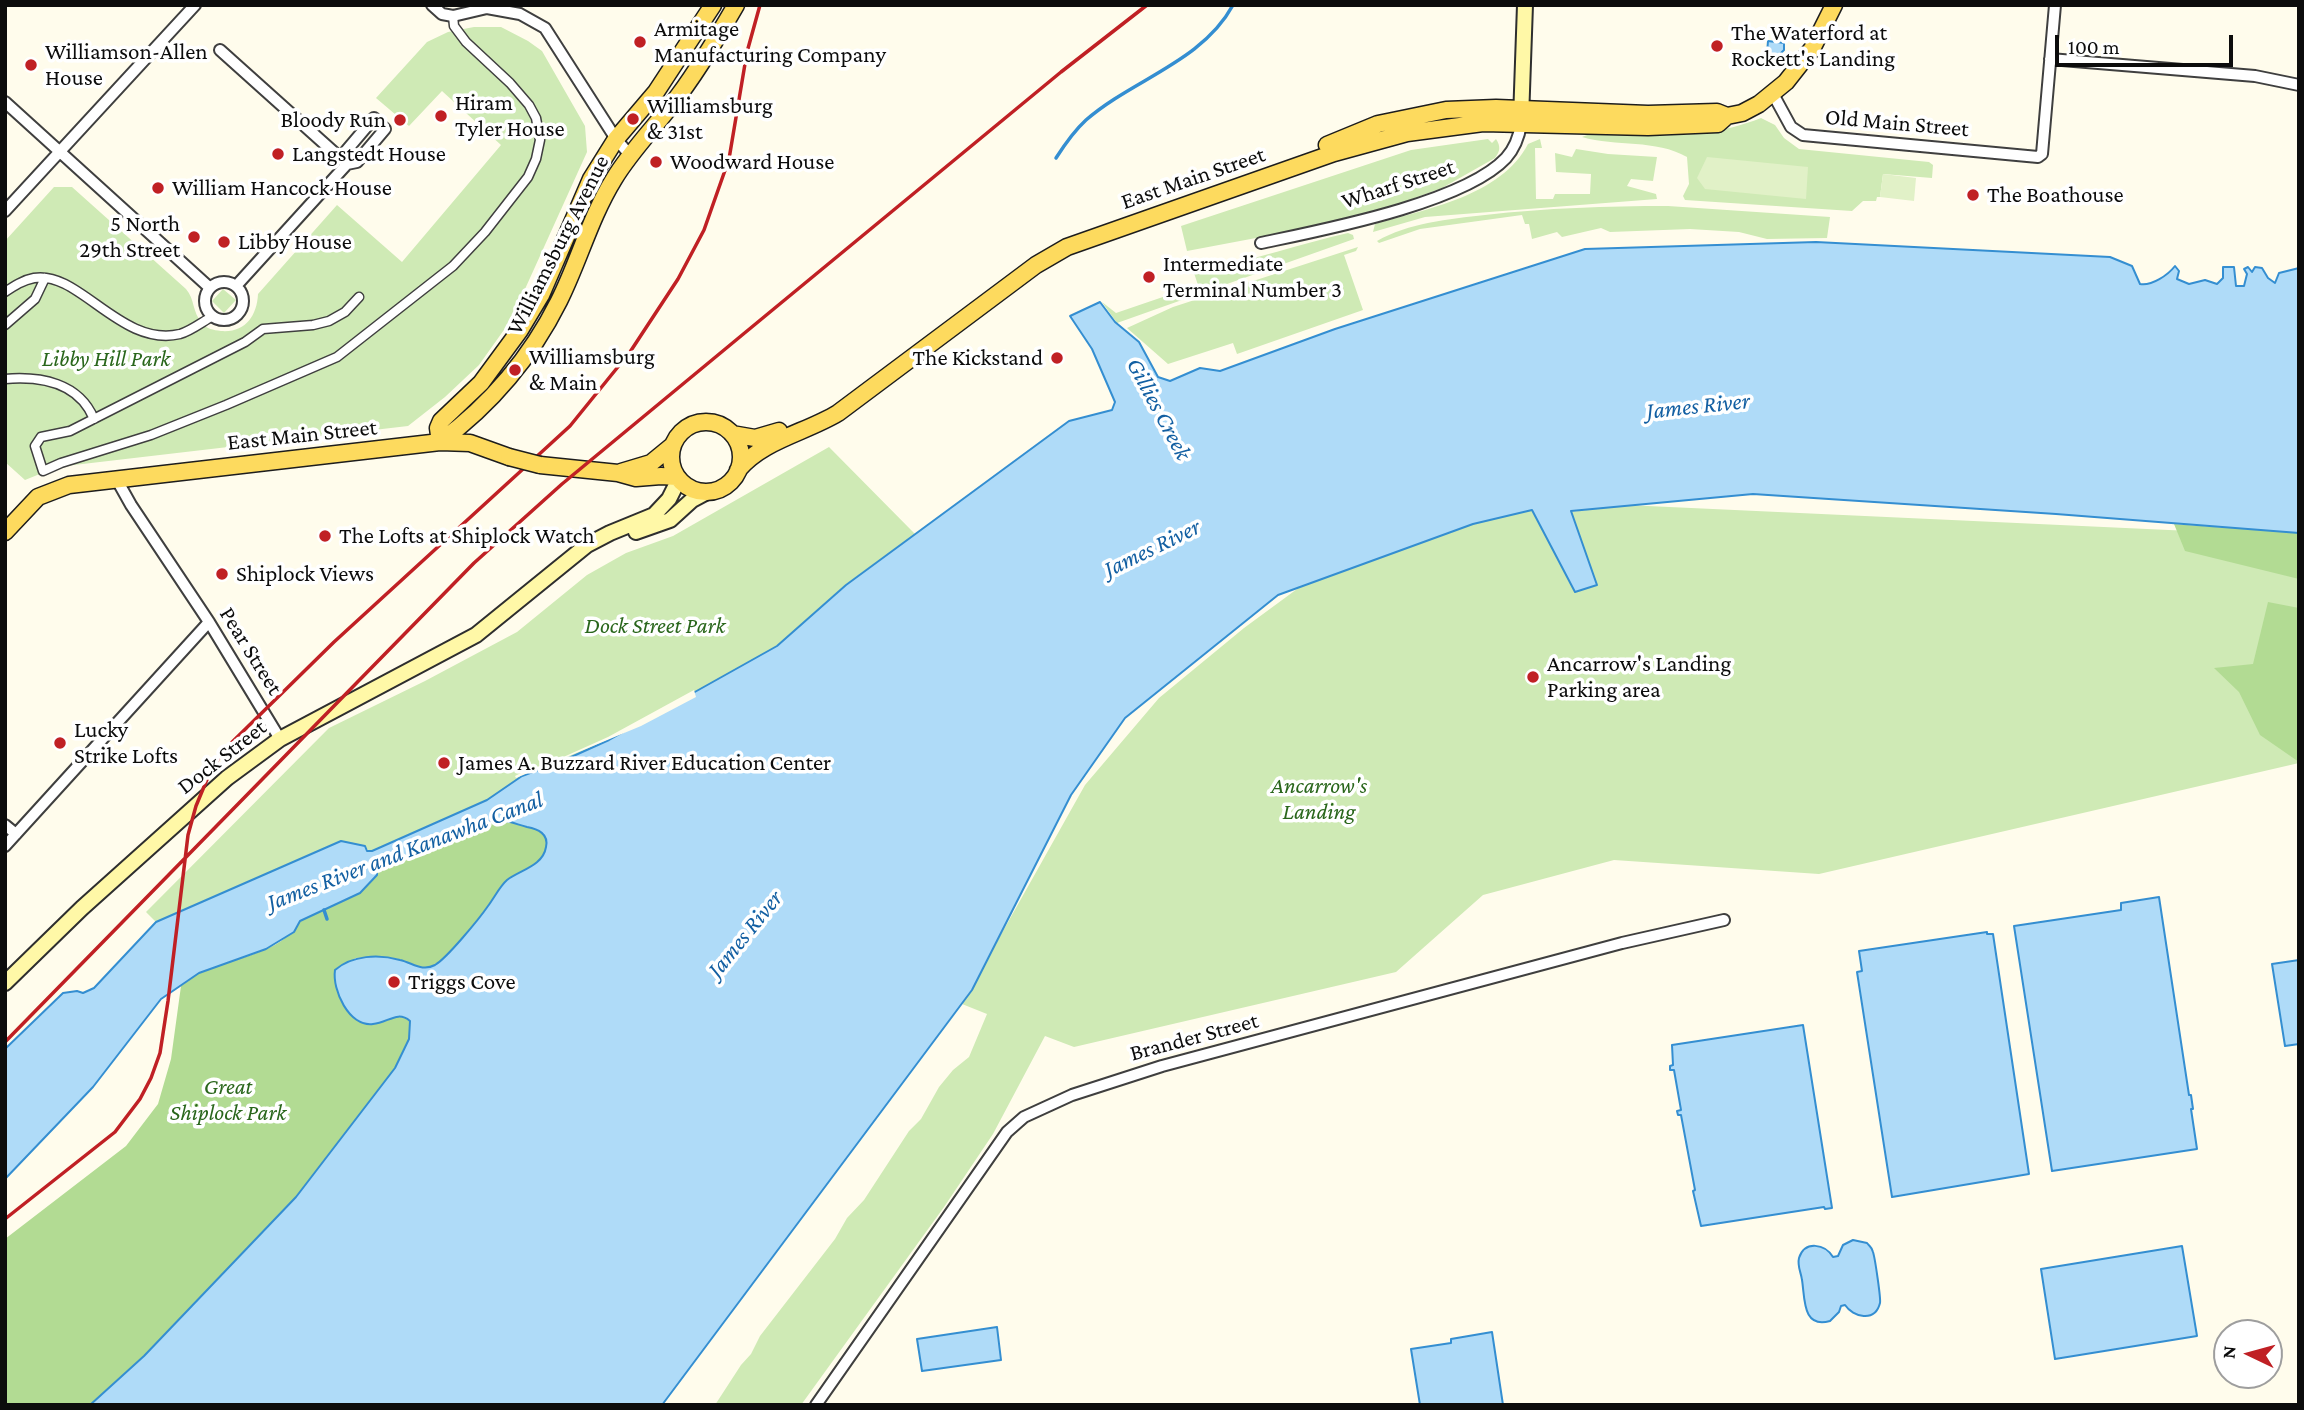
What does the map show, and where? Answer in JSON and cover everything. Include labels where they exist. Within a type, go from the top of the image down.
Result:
[{"type":"main road","name":"Williamsburg Avenue","points":[[713,5],[656,92],[616,138],[579,202],[535,307],[488,375],[440,421],[440,442],[483,406],[515,370],[539,336],[560,299],[601,202],[630,155],[678,96],[736,5]]},
{"type":"main road","points":[[1521,117],[1525,5]]},
{"type":"main road","name":"East Main Street","points":[[732,434],[750,438],[764,437],[804,421],[829,406],[1034,254],[1068,236],[1392,120],[1446,110],[1521,117],[1717,112],[1727,116],[1742,113],[1773,94],[1803,63],[1834,5]]},
{"type":"main road","name":"East Main Street","points":[[738,471],[761,449],[809,429],[838,412],[1036,265],[1059,251],[1368,142],[1521,117]]},
{"type":"main road","points":[[715,423],[732,434],[740,447],[738,471],[729,484],[707,492],[693,490],[678,478],[671,458],[673,445],[684,430],[696,424],[715,423]]},
{"type":"main road","name":"East Main Street","points":[[5,532],[32,503],[52,490],[69,485],[440,442],[470,443],[540,465],[618,473],[636,478],[678,478]]},
{"type":"main road","name":"East Main Street","points":[[618,473],[652,463],[673,445]]},
{"type":"main road","name":"Dock Street","points":[[502,616],[581,550],[610,533],[654,515],[669,499],[678,478]]},
{"type":"main road","name":"Dock Street","points":[[5,983],[82,908],[227,778],[280,738],[465,641],[603,546],[663,523],[692,499],[707,492]]},
{"type":"street","points":[[5,211],[195,5]]},
{"type":"street","points":[[432,5],[442,14],[453,16],[487,8],[520,14],[545,28],[616,138],[630,155]]},
{"type":"street","points":[[2055,5],[2050,59],[2277,80],[2299,85]]},
{"type":"street","points":[[359,297],[345,312],[329,321],[258,331],[245,342],[94,419],[63,433],[37,440],[36,453],[43,471],[151,435],[337,358],[453,266],[485,232],[528,177],[540,140],[536,118],[529,105],[466,41],[454,26],[453,16]]},
{"type":"street","points":[[220,50],[347,164],[236,286]]},
{"type":"street","name":"Old Main Street","points":[[1773,94],[1791,127],[1803,135],[2039,156],[2042,153],[2050,59]]},
{"type":"street","points":[[2277,80],[2299,76]]},
{"type":"street","points":[[5,102],[210,288]]},
{"type":"street","name":"Wharf Street","points":[[1261,243],[1379,215],[1454,191],[1503,162],[1517,142],[1521,117]]},
{"type":"street","points":[[5,292],[24,280],[37,277],[64,282],[117,320],[156,334],[183,333],[213,316]]},
{"type":"street","points":[[5,325],[35,299],[45,278]]},
{"type":"street","points":[[225,282],[236,286],[242,297],[240,309],[225,320],[213,316],[205,299],[210,288],[214,284],[225,282]]},
{"type":"street","points":[[5,379],[29,378],[63,386],[88,406],[94,419]]},
{"type":"street","name":"Pear Street","points":[[117,480],[280,738]]},
{"type":"street","points":[[5,846],[209,622]]},
{"type":"street","points":[[5,825],[16,834]]},
{"type":"street","name":"Brander Street","points":[[816,1405],[1007,1132],[1024,1117],[1072,1095],[1162,1066],[1622,943],[1724,920]]},
{"type":"green space","name":"Libby Hill Park","points":[[474,27],[501,27],[542,51],[585,126],[587,152],[511,320],[479,365],[445,397],[408,426],[57,467],[25,480],[5,462],[5,241],[54,187],[72,187],[186,289],[199,319],[206,327],[221,331],[237,329],[252,316],[258,294],[337,205],[402,262],[501,145],[442,91],[409,126],[376,98],[427,42],[448,32]]},
{"type":"green space","points":[[1761,118],[1775,125],[1784,138],[1799,149],[1929,162],[1933,165],[1932,178],[1883,174],[1880,197],[1877,197],[1876,201],[1863,201],[1852,211],[1685,200],[1683,196],[1689,184],[1687,157],[1675,151],[1649,145],[1582,137],[1697,133]]},
{"type":"green space","points":[[1488,139],[1492,143],[1496,139],[1499,144],[1495,158],[1442,188],[1401,203],[1309,228],[1187,251],[1181,226],[1411,150]]},
{"type":"green space","points":[[1540,139],[1542,148],[1535,148],[1536,199],[1553,199],[1555,194],[1590,194],[1591,174],[1556,172],[1555,153],[1572,157],[1576,149],[1657,157],[1653,181],[1631,179],[1627,186],[1656,194],[1657,199],[1425,217],[1373,232],[1375,224],[1439,206],[1481,188],[1516,162],[1528,144]]},
{"type":"green space","points":[[1707,157],[1808,167],[1806,199],[1705,189],[1697,178]]},
{"type":"green space","points":[[1883,174],[1916,178],[1914,201],[1880,197]]},
{"type":"green space","points":[[1668,206],[1830,217],[1827,238],[1767,239],[1739,232],[1690,229],[1610,232],[1601,228],[1562,237],[1557,232],[1532,239],[1529,224],[1525,224],[1522,215],[1420,229],[1379,243],[1377,241],[1402,230],[1443,220],[1554,209]]},
{"type":"green space","points":[[1348,233],[1353,235],[1354,239],[1117,323],[1102,302],[1116,313],[1198,285],[1193,270],[1199,268],[1207,271]]},
{"type":"green space","points":[[1358,247],[1356,251],[1344,255],[1363,310],[1237,354],[1233,343],[1168,364],[1127,328],[1173,307]]},
{"type":"green space","points":[[223,289],[236,300],[224,313],[212,301]]},
{"type":"green space","name":"Dock Street Park","points":[[829,447],[915,534],[845,585],[777,646],[609,740],[522,776],[487,800],[372,851],[341,841],[156,922],[146,912],[329,728],[517,632],[587,575],[626,553],[673,536]]},
{"type":"green space","name":"Ancarrow's Landing","points":[[1626,505],[2299,536],[2299,763],[1819,874],[1614,860],[1483,895],[1396,972],[1074,1047],[1045,1036],[993,1134],[944,1207],[801,1405],[715,1405],[751,1354],[760,1336],[835,1239],[847,1218],[864,1200],[909,1131],[921,1119],[939,1087],[953,1070],[969,1057],[987,1014],[962,1004],[1085,785],[1159,698],[1244,628],[1327,567],[1473,524],[1532,510],[1575,592],[1596,584],[1571,512]]},
{"type":"green space","points":[[2174,524],[2299,533],[2299,579],[2185,551]]},
{"type":"green space","points":[[2268,602],[2299,608],[2299,762],[2260,735],[2239,692],[2214,668],[2253,664]]},
{"type":"green space","name":"Great Shiplock Park","points":[[499,819],[539,831],[546,840],[544,856],[504,884],[458,944],[437,964],[425,969],[393,958],[355,958],[337,989],[345,1008],[357,1020],[374,1024],[397,1015],[404,1016],[410,1021],[409,1039],[395,1068],[296,1197],[144,1356],[90,1405],[5,1405],[5,1239],[126,1146],[158,1104],[171,1059],[181,986],[199,973],[255,954],[281,941],[300,921],[381,867]]},
{"type":"water","points":[[1768,41],[1784,43],[1784,50],[1766,65]]},
{"type":"water","points":[[1816,242],[2110,257],[2132,266],[2140,284],[2159,279],[2175,266],[2179,271],[2177,279],[2189,284],[2205,280],[2217,284],[2223,278],[2223,267],[2234,267],[2236,286],[2244,286],[2247,274],[2244,269],[2248,267],[2252,272],[2255,267],[2262,268],[2275,283],[2279,273],[2299,268],[2299,533],[1753,494],[1571,511],[1597,585],[1575,592],[1532,510],[1473,524],[1278,595],[1125,718],[1071,795],[972,990],[662,1405],[90,1405],[144,1356],[296,1197],[395,1068],[409,1039],[410,1021],[401,1017],[373,1024],[357,1020],[339,997],[335,970],[349,961],[375,957],[392,958],[422,967],[435,965],[470,929],[504,883],[540,859],[546,847],[546,839],[535,829],[504,821],[491,821],[381,867],[360,893],[300,921],[294,932],[266,949],[199,973],[161,999],[93,1087],[5,1179],[5,1049],[63,993],[83,993],[94,988],[156,922],[341,841],[365,846],[367,851],[372,851],[487,800],[522,776],[609,740],[777,646],[846,585],[1069,421],[1112,410],[1115,402],[1092,349],[1070,316],[1100,302],[1115,322],[1139,342],[1158,377],[1170,381],[1200,368],[1220,371],[1335,329],[1585,249]]},
{"type":"water","points":[[2159,897],[2191,1095],[2197,1149],[2052,1171],[2014,926],[2121,910],[2121,903]]},
{"type":"water","points":[[1987,932],[1993,934],[2029,1174],[1892,1197],[1857,972],[1862,971],[1859,951]]},
{"type":"water","points":[[2299,960],[2299,1044],[2285,1046],[2272,964]]},
{"type":"water","points":[[1803,1025],[1832,1208],[1701,1226],[1681,1115],[1678,1115],[1677,1111],[1681,1110],[1674,1070],[1670,1070],[1673,1065],[1672,1045]]},
{"type":"water","points":[[1853,1240],[1867,1243],[1873,1250],[1880,1303],[1869,1316],[1853,1313],[1845,1305],[1841,1306],[1830,1321],[1814,1321],[1805,1303],[1799,1258],[1810,1246],[1825,1249],[1833,1257],[1838,1256],[1843,1245]]},
{"type":"water","points":[[2182,1246],[2197,1336],[2055,1359],[2041,1269]]},
{"type":"water","points":[[997,1327],[1001,1360],[922,1371],[917,1339]]},
{"type":"water","points":[[1492,1332],[1503,1405],[1420,1405],[1411,1349],[1451,1343],[1451,1339]]},
{"type":"pier","points":[[694,690],[696,697],[641,726],[516,778],[515,776],[608,737]]},
{"type":"waterway","name":"Gillies Creek","points":[[1056,158],[1086,120],[1185,56],[1220,25],[1233,5]]},
{"type":"waterway","name":"James River and Kanawha Canal","points":[[324,910],[327,919]]},
{"type":"railway","points":[[5,1219],[115,1132],[140,1099],[151,1078],[160,1053],[168,1001],[188,835],[208,777],[223,751],[334,642],[570,426],[630,352],[678,279],[704,230],[729,159],[747,52],[760,5]]},
{"type":"railway","points":[[5,1042],[474,563],[562,484],[1061,72],[1147,5]]},
{"type":"place","name":"Armitage Manufacturing Company","points":[[640,42]]},
{"type":"place","name":"The Waterford at Rockett's Landing","points":[[1717,46]]},
{"type":"place","name":"Williamson-Allen House","points":[[31,65]]},
{"type":"place","name":"Hiram Tyler House","points":[[441,116]]},
{"type":"place","name":"Williamsburg & 31st","points":[[633,119]]},
{"type":"place","name":"Bloody Run","points":[[400,120]]},
{"type":"place","name":"Langstedt House","points":[[278,154]]},
{"type":"place","name":"Woodward House","points":[[656,162]]},
{"type":"place","name":"William Hancock House","points":[[158,188]]},
{"type":"place","name":"The Boathouse","points":[[1973,195]]},
{"type":"place","name":"5 North 29th Street","points":[[194,237]]},
{"type":"place","name":"Libby House","points":[[224,242]]},
{"type":"place","name":"Intermediate Terminal Number 3","points":[[1149,277]]},
{"type":"place","name":"The Kickstand","points":[[1057,358]]},
{"type":"place","name":"Williamsburg & Main","points":[[515,370]]},
{"type":"place","name":"The Lofts at Shiplock Watch","points":[[325,536]]},
{"type":"place","name":"Shiplock Views","points":[[222,574]]},
{"type":"place","name":"Ancarrow's Landing Parking area","points":[[1533,677]]},
{"type":"place","name":"Lucky Strike Lofts","points":[[60,743]]},
{"type":"place","name":"James A. Buzzard River Education Center","points":[[444,763]]},
{"type":"place","name":"Triggs Cove","points":[[394,982]]},
{"type":"water label","name":"James River","points":[[1698,406]]},
{"type":"water label","name":"James River","points":[[1152,548]]},
{"type":"water label","name":"James River","points":[[745,934]]}]
